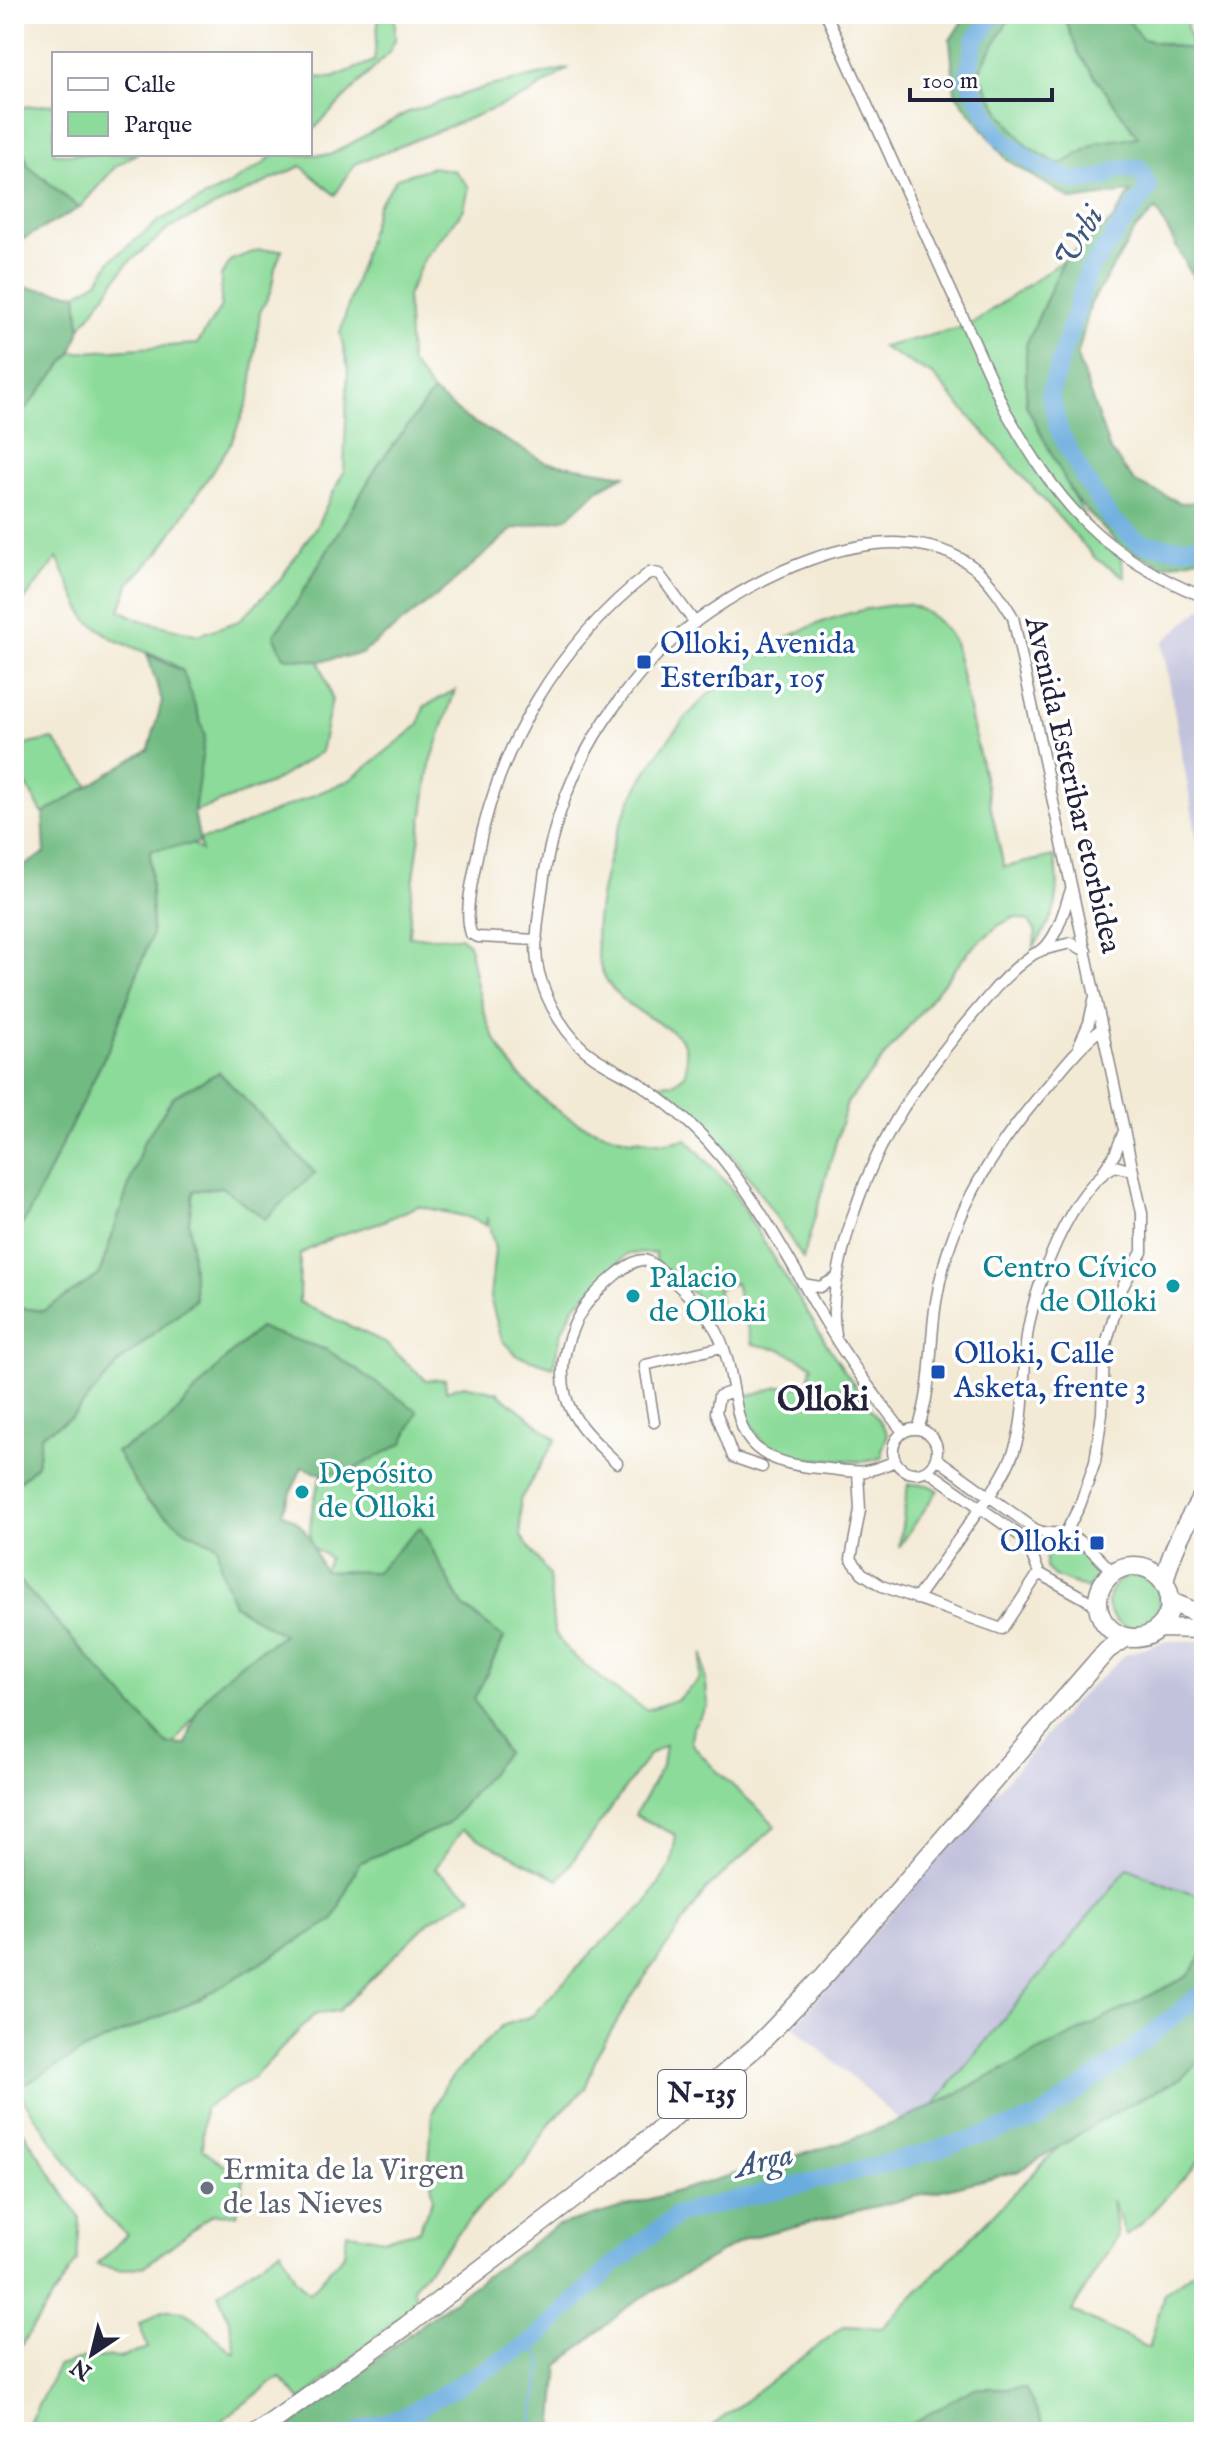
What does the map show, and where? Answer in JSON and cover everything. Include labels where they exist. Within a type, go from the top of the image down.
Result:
[{"type":"highway","points":[[1204,1494],[1178,1536],[1169,1560],[1168,1611],[1159,1628],[1204,1629]]},
{"type":"highway","points":[[1127,1637],[1106,1625],[1098,1606],[1101,1587],[1123,1568],[1144,1568],[1178,1536]]},
{"type":"highway","points":[[1144,1568],[1167,1592],[1204,1616]]},
{"type":"highway","name":"N-135","points":[[1078,1682],[1106,1625]]},
{"type":"highway","name":"N-135","points":[[258,2432],[406,2326],[610,2171],[757,2046],[825,1975],[1107,1650],[1127,1637],[1144,1637],[1159,1628]]},
{"type":"street","points":[[826,14],[1004,408],[1029,452],[1073,511],[1108,545],[1131,561],[1204,597]]},
{"type":"street","name":"Avenida Esteribar etorbidea","points":[[903,1432],[837,1341],[744,1187],[709,1143],[661,1099],[593,1056],[561,1022],[538,970],[537,940],[544,870],[566,794],[581,762],[615,706],[661,651],[741,592],[781,573],[842,550],[905,542],[947,553],[974,568],[996,589],[1013,617],[1142,1213],[1142,1252],[1121,1290],[1104,1352],[1102,1413],[1095,1462],[1080,1505],[1065,1534]]},
{"type":"street","points":[[537,940],[478,937],[471,934],[467,920],[480,838],[507,754],[552,674],[604,612],[650,572],[659,574],[695,623]]},
{"type":"street","points":[[1042,950],[1059,923],[1071,888]]},
{"type":"street","points":[[837,1341],[834,1303],[850,1225],[866,1176],[905,1102],[1010,972],[1042,950],[1071,943],[1086,951]]},
{"type":"street","points":[[1074,1054],[1089,1023],[1095,995]]},
{"type":"street","points":[[918,1429],[929,1395],[939,1283],[961,1214],[1000,1143],[1074,1054],[1102,1028]]},
{"type":"street","points":[[1074,1054],[1092,1046],[1100,1046],[1107,1052]]},
{"type":"street","points":[[916,1599],[1002,1479],[1015,1449],[1023,1398],[1027,1335],[1037,1292],[1054,1245],[1115,1154],[1124,1130]]},
{"type":"street","points":[[1103,1172],[1115,1166],[1133,1171]]},
{"type":"street","points":[[617,1463],[577,1423],[565,1395],[563,1369],[566,1347],[586,1305],[638,1259],[646,1261],[706,1314],[719,1336],[742,1427],[759,1450],[793,1466],[858,1473],[872,1472],[895,1461]]},
{"type":"street","points":[[803,1284],[820,1287],[833,1283],[838,1277]]},
{"type":"street","points":[[654,1422],[645,1365],[722,1347]]},
{"type":"street","points":[[733,1391],[719,1396],[716,1412],[733,1457],[762,1467]]},
{"type":"street","points":[[918,1429],[935,1443],[936,1458],[927,1470],[920,1473],[905,1471],[895,1461],[893,1448],[903,1432],[918,1429]]},
{"type":"street","points":[[936,1458],[1036,1530],[1050,1535],[1065,1534],[1076,1539],[1114,1573]]},
{"type":"street","points":[[927,1470],[1026,1540],[1039,1573],[1098,1606]]},
{"type":"street","points":[[858,1473],[860,1510],[851,1559],[862,1573],[882,1586],[1002,1629],[1039,1573]]},
{"type":"street","points":[[1033,1555],[1040,1541],[1050,1535]]},
{"type":"shaded area","points":[[1204,606],[1204,878],[1162,643]]},
{"type":"shaded area","points":[[1166,1641],[1204,1641],[1204,1896],[1175,1888],[912,2131],[793,2026],[1076,1700],[1125,1655]]},
{"type":"green space","points":[[379,14],[395,14],[395,40],[388,54],[312,131],[312,77],[332,78],[374,61]]},
{"type":"green space","points":[[967,14],[1012,14],[978,73],[1001,113],[1027,146],[1060,165],[1099,142],[1138,137],[1079,54],[1063,14],[1124,14],[1142,39],[1193,50],[1204,67],[1204,297],[1156,209],[1136,229],[1091,303],[1077,357],[1110,450],[1135,482],[1181,503],[1204,502],[1204,557],[1163,566],[1120,546],[1075,499],[1026,405],[1026,345],[1064,260],[1112,221],[1131,192],[1072,200],[1007,160],[955,93],[950,40]]},
{"type":"green space","points":[[1012,14],[1063,14],[1079,54],[1138,137],[1099,142],[1060,165],[1027,146],[1001,113],[978,72]]},
{"type":"green space","points":[[1124,14],[1186,14],[1193,50],[1142,39]]},
{"type":"green space","points":[[1204,49],[1204,67],[1193,50]]},
{"type":"green space","points":[[569,68],[528,95],[355,164],[335,195],[301,166],[171,227],[127,264],[80,329],[77,294],[98,281],[112,259],[160,220],[223,188],[272,156],[330,155],[406,113],[486,87]]},
{"type":"green space","points":[[52,104],[52,156],[133,156],[115,167],[79,208],[28,165],[14,120],[14,108]]},
{"type":"green space","points":[[14,120],[28,166],[79,208],[14,244]]},
{"type":"green space","points":[[432,167],[455,171],[469,187],[464,209],[424,259],[407,296],[410,362],[433,392],[378,465],[274,635],[285,657],[319,661],[332,699],[321,752],[271,783],[194,812],[183,671],[170,662],[115,640],[86,619],[57,558],[14,613],[14,544],[21,534],[14,532],[14,421],[72,353],[197,344],[221,307],[221,276],[231,260],[259,250],[282,250],[271,291],[260,312],[250,396],[231,443],[159,552],[130,582],[120,610],[140,620],[198,635],[239,621],[279,581],[317,525],[344,471],[348,367],[340,333],[378,205],[397,178]]},
{"type":"green space","points":[[1064,260],[1026,345],[1069,489],[1093,532],[1119,552],[1125,577],[1096,559],[934,376],[882,347],[968,326]]},
{"type":"green space","points":[[14,286],[77,294],[80,329],[72,353],[14,423]]},
{"type":"green space","points":[[433,392],[469,420],[546,462],[625,475],[599,489],[567,518],[513,529],[448,587],[361,654],[319,661],[284,657],[274,635],[378,465]]},
{"type":"green space","points":[[907,604],[935,618],[954,642],[1004,867],[1054,856],[1058,881],[1056,904],[1048,925],[1034,946],[1036,932],[1029,921],[1015,917],[999,925],[970,950],[847,1103],[803,1259],[756,1187],[721,1142],[702,1121],[658,1084],[674,1083],[686,1073],[684,1046],[676,1034],[631,1006],[608,983],[597,950],[600,900],[607,865],[624,815],[649,768],[680,725],[716,687],[758,655],[805,629],[854,612]]},
{"type":"green space","points":[[147,654],[183,671],[205,735],[194,812],[200,843],[150,850],[152,934],[111,1043],[27,1217],[14,1236],[14,872],[45,853],[43,814],[149,749],[162,701]]},
{"type":"green space","points":[[455,690],[430,765],[411,898],[409,937],[460,937],[469,944],[482,1004],[495,1039],[513,1067],[549,1104],[598,1131],[634,1141],[666,1143],[687,1139],[731,1188],[831,1351],[888,1434],[882,1450],[883,1457],[864,1461],[798,1458],[773,1450],[764,1442],[740,1398],[778,1387],[808,1385],[812,1365],[782,1350],[752,1344],[735,1283],[717,1289],[720,1300],[713,1311],[655,1260],[655,1253],[627,1254],[575,1305],[562,1331],[553,1367],[516,1355],[502,1340],[490,1298],[495,1249],[487,1216],[486,1225],[468,1217],[418,1206],[333,1237],[300,1254],[299,1302],[384,1342],[426,1380],[445,1379],[446,1391],[464,1385],[497,1392],[556,1439],[520,1500],[521,1536],[549,1575],[554,1632],[569,1652],[610,1686],[647,1710],[678,1699],[699,1680],[703,1653],[708,1705],[693,1727],[691,1742],[710,1765],[776,1826],[706,1890],[635,1991],[597,2055],[585,2089],[550,2123],[525,2164],[483,2203],[413,2287],[418,2302],[301,2401],[280,2377],[206,2432],[20,2432],[26,2429],[58,2366],[89,2357],[119,2358],[148,2348],[139,2324],[164,2311],[187,2313],[235,2353],[230,2322],[218,2293],[281,2249],[295,2279],[309,2293],[344,2254],[347,2232],[383,2239],[419,2230],[433,2197],[429,2163],[432,2114],[446,2083],[501,2026],[532,2016],[597,1947],[644,1906],[671,1865],[676,1835],[635,1815],[662,1766],[665,1745],[649,1755],[559,1880],[462,1830],[435,1869],[472,1896],[430,1921],[338,2011],[315,2014],[253,2078],[204,2108],[202,2149],[244,2178],[237,2215],[213,2214],[145,2266],[120,2270],[97,2265],[127,2234],[105,2215],[16,2089],[90,2047],[200,1999],[333,1920],[359,1863],[448,1824],[473,1700],[504,1638],[463,1606],[420,1528],[376,1572],[324,1571],[329,1558],[311,1546],[313,1505],[337,1437],[366,1377],[327,1350],[308,1345],[228,1356],[162,1428],[116,1452],[187,1531],[217,1545],[221,1570],[234,1605],[283,1635],[247,1659],[220,1685],[171,1749],[14,1575],[14,1486],[37,1465],[41,1435],[72,1417],[120,1362],[195,1300],[189,1221],[193,1191],[222,1187],[219,1072],[112,1238],[99,1275],[43,1311],[14,1307],[14,1236],[27,1217],[111,1043],[152,934],[150,850],[192,844],[201,851],[199,839],[217,836],[350,780],[418,726],[424,707]]},
{"type":"green space","points":[[53,739],[89,786],[43,814],[14,764],[14,747]]},
{"type":"green space","points":[[219,1072],[315,1173],[265,1219],[222,1187],[193,1191],[189,1221],[195,1299],[120,1362],[72,1417],[41,1435],[37,1465],[14,1486],[14,1307],[43,1311],[99,1275],[143,1143],[174,1096]]},
{"type":"green space","points":[[259,1328],[327,1350],[418,1411],[403,1443],[347,1473],[317,1473],[302,1467],[282,1513],[305,1530],[324,1571],[376,1572],[420,1527],[463,1606],[504,1638],[474,1700],[506,1753],[448,1824],[359,1863],[333,1920],[200,1999],[90,2047],[14,2090],[14,1575],[167,1744],[186,1745],[198,1709],[216,1685],[283,1635],[234,1605],[221,1570],[217,1545],[187,1531],[147,1501],[116,1452],[162,1428],[228,1356]]},
{"type":"green space","points":[[908,1484],[928,1485],[938,1490],[899,1547]]},
{"type":"green space","points":[[1062,1541],[1069,1542],[1098,1570],[1088,1589],[1054,1576],[1046,1568],[1046,1551]]},
{"type":"green space","points":[[1134,1576],[1152,1584],[1160,1602],[1152,1620],[1134,1628],[1116,1620],[1108,1602],[1116,1584]]},
{"type":"green space","points":[[1128,1868],[1175,1888],[1204,1896],[1204,1960],[1188,1976],[912,2131]]},
{"type":"green space","points":[[1204,1952],[1204,2056],[1182,2078],[1124,2107],[1019,2171],[747,2238],[631,2304],[559,2365],[553,2432],[282,2432],[469,2288],[555,2227],[844,2142],[914,2115],[1188,1976]]},
{"type":"green space","points":[[1204,2056],[1204,2156],[1139,2226],[1126,2235],[1112,2200],[1117,2236],[1072,2311],[1149,2348],[1164,2293],[1204,2263],[1204,2432],[1047,2432],[1024,2388],[897,2432],[704,2432],[844,2326],[882,2328],[1060,2146],[1124,2107],[1182,2078]]},
{"type":"green space","points":[[14,2117],[80,2218],[77,2261],[14,2356]]},
{"type":"green space","points":[[974,2388],[1025,2388],[1047,2432],[897,2432]]},
{"type":"waterway","name":"Urbi","points":[[995,14],[975,40],[967,78],[999,136],[1032,163],[1073,181],[1103,178],[1116,170],[1139,168],[1149,188],[1088,272],[1050,394],[1059,431],[1110,518],[1140,543],[1176,548],[1204,545]]},
{"type":"waterway","name":"Arga","points":[[358,2432],[407,2415],[531,2343],[615,2264],[678,2214],[909,2158],[1039,2118],[1123,2058],[1204,1991]]},
{"type":"waterway","points":[[530,2432],[543,2362],[531,2343]]},
{"type":"place","name":"Olloki, Avenida Esteríbar, 105","points":[[644,662]]},
{"type":"place","name":"Centro Cívico de Olloki","points":[[1173,1286]]},
{"type":"place","name":"Palacio de Olloki","points":[[633,1296]]},
{"type":"place","name":"Olloki, Calle Asketa, frente 3","points":[[938,1372]]},
{"type":"place","name":"Depósito de Olloki","points":[[302,1492]]},
{"type":"place","name":"Olloki","points":[[1097,1543]]},
{"type":"place","name":"Ermita de la Virgen de las Nieves","points":[[207,2188]]},
{"type":"district","name":"Olloki","points":[[823,1400]]}]
